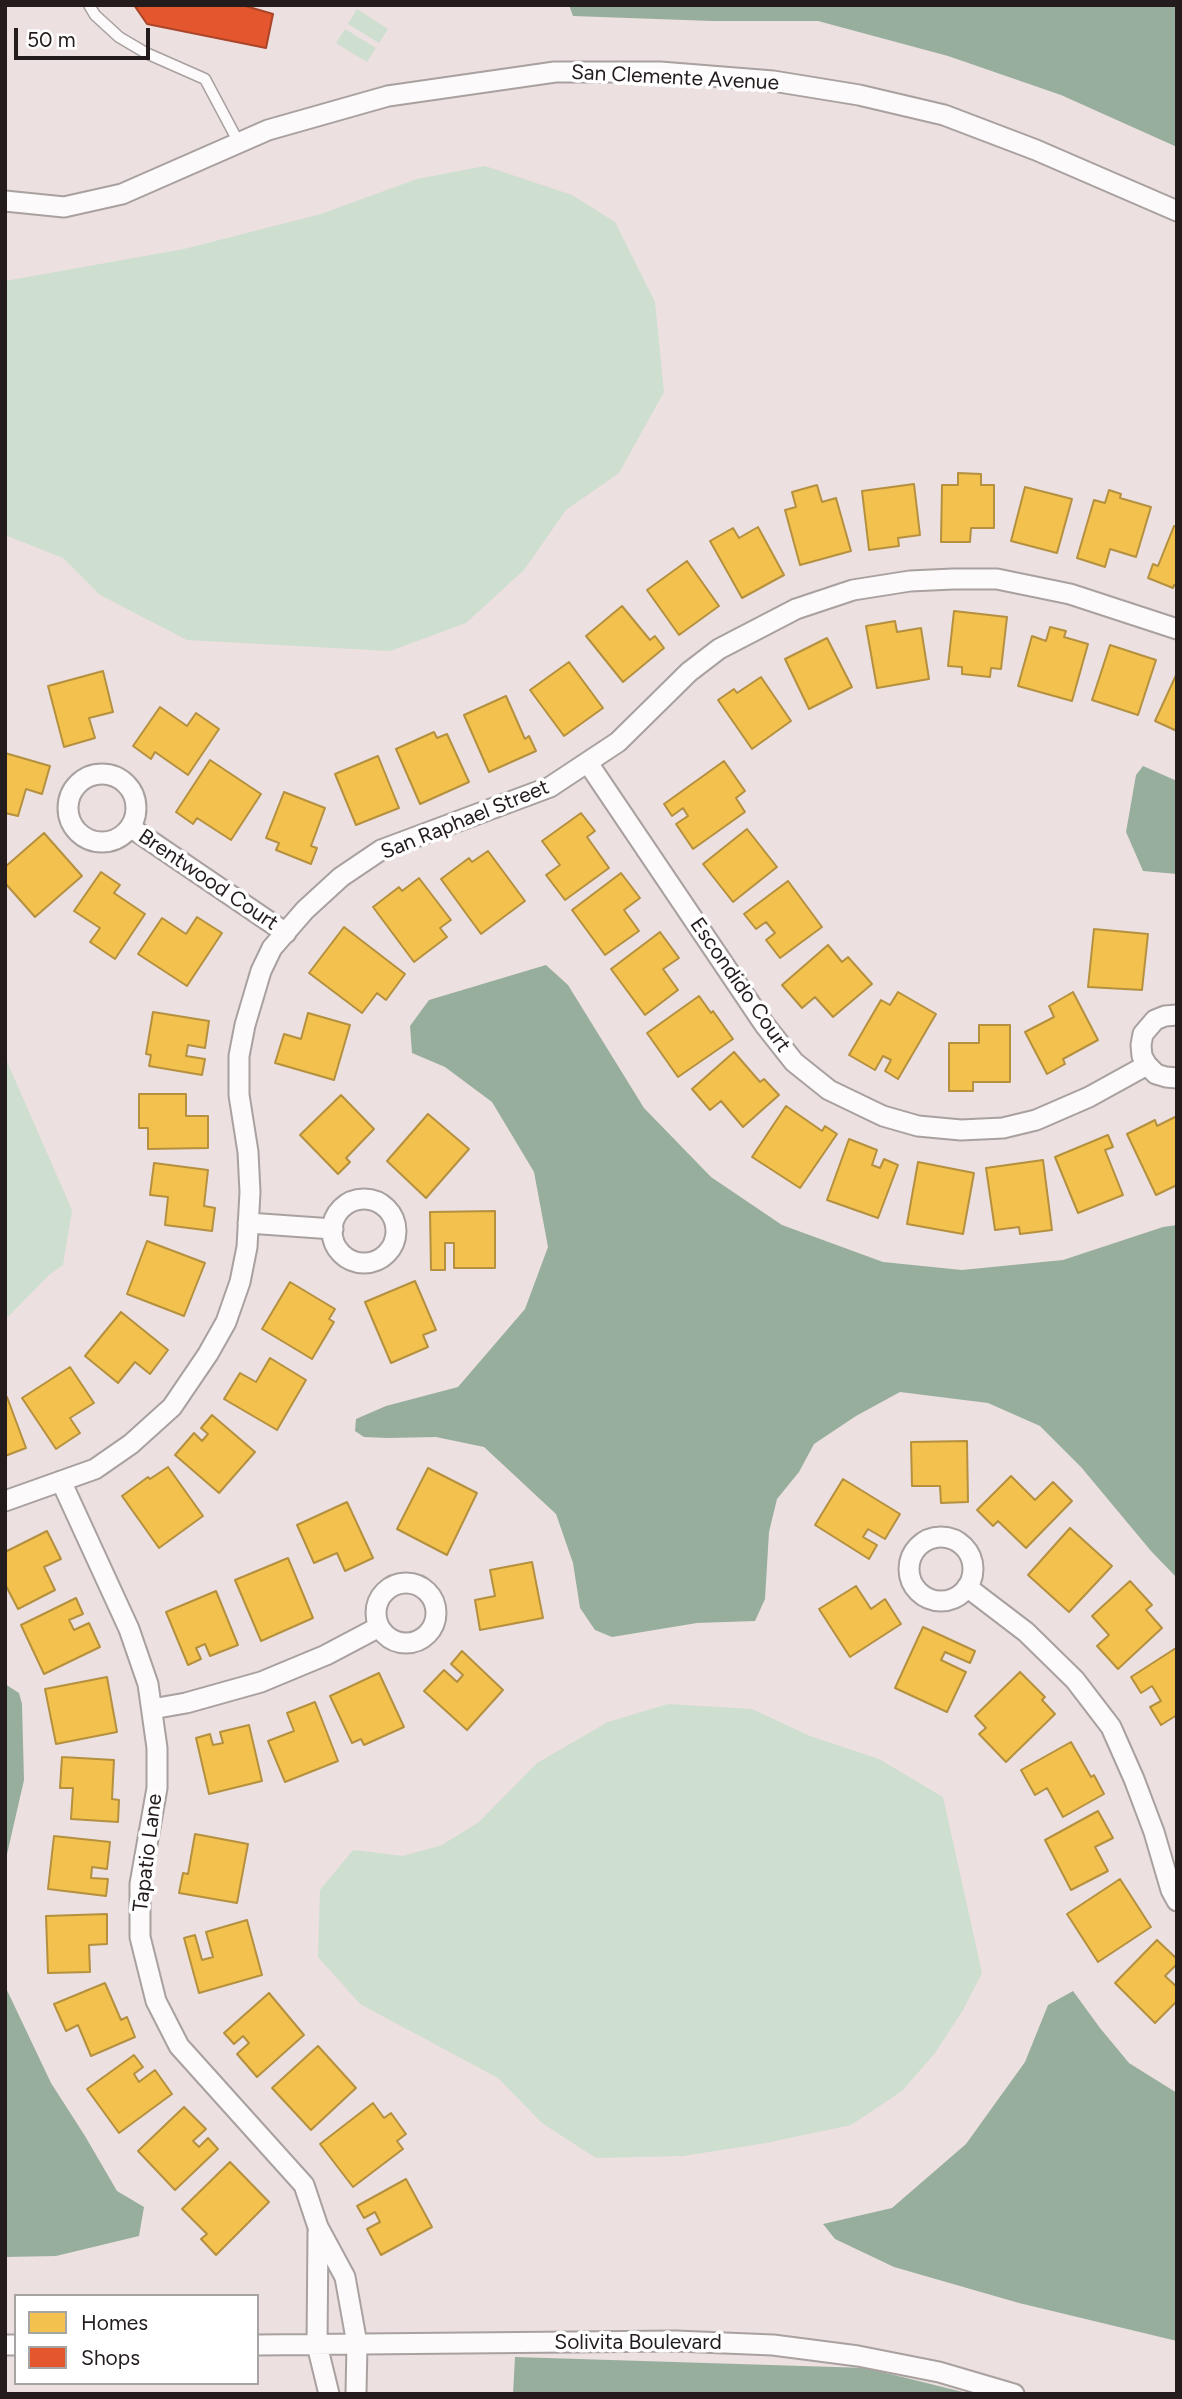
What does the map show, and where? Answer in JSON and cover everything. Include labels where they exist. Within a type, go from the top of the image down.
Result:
[{"type":"street","name":"San Clemente Avenue","points":[[5,201],[64,206],[122,194],[268,130],[388,96],[555,72],[660,72],[773,80],[859,95],[944,116],[1036,150],[1177,211]]},
{"type":"street","name":"San Raphael Street","points":[[5,1502],[95,1469],[131,1444],[172,1407],[226,1322],[240,1282],[247,1247],[248,1152],[239,1095],[239,1056],[245,1025],[261,971],[272,948],[305,910],[341,877],[381,850],[550,787],[618,742],[689,672],[719,649],[796,609],[852,590],[910,581],[997,579],[1070,594],[1177,629]]},
{"type":"street","name":"Escondido Court","points":[[588,763],[764,1024],[794,1062],[829,1090],[883,1116],[918,1126],[961,1130],[1003,1128],[1036,1120],[1089,1097],[1147,1065]]},
{"type":"street","name":"Brentwood Court","points":[[130,827],[286,933]]},
{"type":"street","points":[[1177,1015],[1155,1020],[1143,1034],[1141,1045],[1142,1056],[1147,1065],[1156,1073],[1177,1077]]},
{"type":"street","points":[[248,1223],[333,1229]]},
{"type":"street","name":"Tapatio Lane","points":[[61,1481],[129,1629],[148,1684],[157,1748],[157,1788],[141,1884],[139,1937],[156,2001],[179,2046],[304,2185],[318,2227]]},
{"type":"street","points":[[967,1587],[1026,1632],[1075,1680],[1111,1727],[1134,1779],[1177,1901]]},
{"type":"street","points":[[152,1709],[186,1703],[261,1682],[326,1656],[379,1627]]},
{"type":"street","points":[[318,2227],[345,2277],[357,2344],[356,2394]]},
{"type":"street","points":[[318,2227],[317,2344],[329,2394]]},
{"type":"street","name":"Solivita Boulevard","points":[[259,2345],[676,2341],[773,2345],[858,2356],[939,2372],[1014,2394]]},
{"type":"lane","points":[[89,5],[95,15],[119,37],[146,53],[205,79],[239,143]]},
{"type":"shaded area","points":[[569,5],[1177,5],[1177,147],[1061,95],[948,56],[818,21],[712,21],[573,16]]},
{"type":"shaded area","points":[[357,9],[388,29],[379,43],[348,24]]},
{"type":"shaded area","points":[[345,29],[376,48],[367,62],[336,43]]},
{"type":"shaded area","points":[[485,166],[572,195],[615,222],[655,302],[664,392],[619,473],[566,510],[524,570],[466,623],[390,651],[187,640],[100,595],[63,558],[5,535],[5,281],[184,249],[321,214],[417,179]]},
{"type":"shaded area","points":[[1143,766],[1177,781],[1177,874],[1143,871],[1126,832],[1136,775]]},
{"type":"shaded area","points":[[546,965],[568,985],[644,1108],[711,1177],[782,1225],[883,1262],[962,1270],[1063,1260],[1163,1227],[1177,1225],[1177,1578],[1081,1467],[1040,1426],[988,1403],[900,1392],[856,1416],[814,1444],[799,1472],[777,1499],[769,1532],[765,1599],[755,1621],[697,1623],[612,1637],[595,1630],[580,1608],[573,1563],[556,1514],[484,1447],[436,1437],[364,1437],[355,1431],[356,1419],[386,1406],[458,1387],[525,1309],[548,1247],[534,1172],[492,1102],[445,1067],[412,1053],[410,1026],[429,1000]]},
{"type":"shaded area","points":[[5,1057],[72,1210],[63,1265],[49,1275],[5,1320]]},
{"type":"shaded area","points":[[5,1684],[19,1693],[22,1704],[24,1780],[5,1863]]},
{"type":"shaded area","points":[[668,1704],[752,1709],[810,1736],[879,1759],[943,1797],[982,1973],[963,2010],[935,2053],[902,2091],[851,2125],[766,2143],[683,2156],[596,2158],[542,2123],[498,2078],[360,2004],[318,1957],[320,1890],[353,1850],[403,1856],[442,1845],[479,1822],[537,1763],[608,1722]]},
{"type":"shaded area","points":[[5,1986],[51,2083],[117,2191],[144,2207],[139,2236],[56,2256],[5,2257]]},
{"type":"shaded area","points":[[1073,1991],[1129,2063],[1177,2093],[1177,2341],[1019,2303],[894,2267],[835,2239],[823,2224],[892,2208],[966,2144],[1025,2062],[1048,2005]]},
{"type":"shaded area","points":[[515,2357],[866,2368],[971,2394],[513,2394]]},
{"type":"building: Homes","points":[[958,473],[981,474],[981,485],[994,485],[994,528],[971,528],[970,542],[941,542],[942,485],[958,485]]},
{"type":"building: Homes","points":[[914,484],[920,535],[898,538],[899,546],[869,550],[862,491]]},
{"type":"building: Homes","points":[[817,485],[822,502],[836,498],[851,551],[800,565],[785,510],[796,507],[792,492]]},
{"type":"building: Homes","points":[[1025,487],[1072,499],[1057,553],[1011,541]]},
{"type":"building: Homes","points":[[1109,490],[1121,494],[1120,498],[1151,507],[1136,557],[1110,549],[1105,567],[1077,558],[1094,500],[1105,503]]},
{"type":"building: Homes","points":[[1174,526],[1177,527],[1177,586],[1174,585],[1173,588],[1148,578],[1153,564],[1158,566]]},
{"type":"building: Homes","points":[[758,527],[784,575],[742,598],[710,541],[733,528],[739,538]]},
{"type":"building: Homes","points":[[687,561],[719,606],[679,635],[647,590]]},
{"type":"building: Homes","points":[[622,606],[650,640],[655,636],[664,648],[623,682],[586,636]]},
{"type":"building: Homes","points":[[954,611],[1007,617],[1001,669],[991,668],[990,677],[962,674],[962,667],[948,666]]},
{"type":"building: Homes","points":[[895,621],[897,632],[921,628],[929,679],[877,688],[866,626]]},
{"type":"building: Homes","points":[[1050,627],[1066,631],[1064,637],[1088,644],[1072,701],[1018,686],[1032,636],[1046,641]]},
{"type":"building: Homes","points":[[827,638],[852,687],[809,709],[785,659]]},
{"type":"building: Homes","points":[[1110,645],[1156,660],[1138,715],[1092,700]]},
{"type":"building: Homes","points":[[569,662],[603,708],[564,736],[530,690]]},
{"type":"building: Homes","points":[[103,671],[113,712],[89,718],[95,738],[64,747],[48,686]]},
{"type":"building: Homes","points":[[1177,673],[1177,731],[1155,721]]},
{"type":"building: Homes","points":[[761,677],[791,721],[752,749],[718,700],[734,689],[737,693]]},
{"type":"building: Homes","points":[[506,696],[525,739],[529,736],[536,751],[489,772],[464,715]]},
{"type":"building: Homes","points":[[160,707],[187,726],[196,713],[219,729],[188,775],[155,752],[151,759],[133,746]]},
{"type":"building: Homes","points":[[434,732],[437,738],[447,734],[469,782],[420,804],[396,749]]},
{"type":"building: Homes","points":[[5,753],[50,766],[42,794],[26,789],[18,816],[5,813]]},
{"type":"building: Homes","points":[[378,756],[399,808],[356,825],[335,774]]},
{"type":"building: Homes","points":[[210,760],[261,794],[231,840],[197,818],[193,824],[176,812]]},
{"type":"building: Homes","points":[[724,761],[745,791],[736,798],[745,812],[693,849],[676,824],[688,816],[683,808],[672,816],[664,804]]},
{"type":"building: Homes","points":[[284,792],[325,808],[311,846],[317,848],[311,864],[276,850],[279,843],[266,838]]},
{"type":"building: Homes","points":[[581,813],[595,831],[587,837],[609,868],[565,900],[546,875],[560,865],[542,841]]},
{"type":"building: Homes","points":[[747,829],[777,867],[733,902],[703,864]]},
{"type":"building: Homes","points":[[44,833],[82,876],[35,917],[5,883],[5,867]]},
{"type":"building: Homes","points":[[488,851],[525,901],[481,934],[441,879],[469,858],[472,862]]},
{"type":"building: Homes","points":[[101,872],[120,885],[114,893],[145,914],[115,959],[90,942],[100,928],[74,911]]},
{"type":"building: Homes","points":[[621,873],[640,898],[624,910],[639,931],[605,955],[572,910]]},
{"type":"building: Homes","points":[[419,878],[451,920],[440,928],[447,937],[414,962],[373,907],[399,887],[402,891]]},
{"type":"building: Homes","points":[[788,881],[822,927],[780,958],[766,940],[775,933],[766,922],[756,929],[744,914]]},
{"type":"building: Homes","points":[[197,917],[222,933],[187,986],[138,954],[162,918],[186,934]]},
{"type":"building: Homes","points":[[344,927],[405,974],[386,1000],[377,993],[362,1013],[309,973]]},
{"type":"building: Homes","points":[[1094,929],[1148,934],[1142,990],[1088,987]]},
{"type":"building: Homes","points":[[660,932],[679,958],[663,969],[678,990],[645,1015],[611,969]]},
{"type":"building: Homes","points":[[828,945],[842,962],[848,957],[872,984],[833,1017],[815,997],[802,1008],[782,985]]},
{"type":"building: Homes","points":[[898,992],[936,1014],[898,1079],[885,1071],[891,1060],[883,1056],[875,1070],[849,1055],[881,1000],[890,1005]]},
{"type":"building: Homes","points":[[1073,992],[1098,1040],[1063,1059],[1065,1064],[1047,1074],[1025,1032],[1054,1017],[1049,1006]]},
{"type":"building: Homes","points":[[699,996],[733,1039],[678,1077],[647,1033]]},
{"type":"building: Homes","points":[[153,1012],[209,1021],[205,1048],[188,1045],[186,1056],[205,1059],[202,1075],[149,1066],[151,1055],[146,1054]]},
{"type":"building: Homes","points":[[308,1013],[350,1025],[334,1080],[275,1063],[284,1034],[301,1039]]},
{"type":"building: Homes","points":[[979,1025],[1010,1025],[1010,1082],[973,1082],[973,1091],[949,1091],[949,1043],[979,1043]]},
{"type":"building: Homes","points":[[734,1052],[760,1082],[764,1079],[779,1095],[743,1127],[721,1101],[710,1110],[692,1089]]},
{"type":"building: Homes","points":[[139,1094],[186,1094],[186,1116],[208,1116],[208,1148],[148,1149],[148,1128],[139,1128]]},
{"type":"building: Homes","points":[[341,1095],[374,1129],[346,1158],[350,1162],[338,1174],[300,1135]]},
{"type":"building: Homes","points":[[786,1106],[822,1131],[825,1126],[837,1134],[800,1188],[752,1157]]},
{"type":"building: Homes","points":[[428,1114],[469,1149],[426,1198],[387,1161]]},
{"type":"building: Homes","points":[[1177,1116],[1177,1185],[1156,1195],[1127,1134],[1155,1120],[1157,1126]]},
{"type":"building: Homes","points":[[1108,1135],[1113,1147],[1105,1150],[1123,1195],[1078,1213],[1055,1157]]},
{"type":"building: Homes","points":[[849,1139],[877,1150],[872,1165],[880,1168],[884,1159],[898,1165],[878,1218],[827,1200]]},
{"type":"building: Homes","points":[[1043,1160],[1052,1230],[1020,1234],[1019,1227],[995,1230],[986,1168]]},
{"type":"building: Homes","points":[[918,1162],[974,1173],[963,1234],[907,1224]]},
{"type":"building: Homes","points":[[154,1163],[208,1170],[204,1206],[215,1208],[212,1231],[165,1225],[168,1197],[150,1195]]},
{"type":"building: Homes","points":[[495,1211],[495,1268],[454,1268],[454,1243],[445,1243],[445,1270],[431,1270],[430,1212]]},
{"type":"building: Homes","points":[[147,1241],[205,1263],[184,1316],[127,1294]]},
{"type":"building: Homes","points":[[415,1281],[436,1330],[423,1335],[428,1347],[391,1363],[365,1302]]},
{"type":"building: Homes","points":[[290,1282],[335,1309],[329,1319],[334,1322],[312,1359],[262,1329]]},
{"type":"building: Homes","points":[[121,1312],[168,1350],[150,1374],[135,1362],[118,1383],[85,1356]]},
{"type":"building: Homes","points":[[270,1358],[306,1380],[277,1430],[224,1399],[240,1373],[256,1382]]},
{"type":"building: Homes","points":[[70,1367],[94,1403],[70,1418],[80,1433],[56,1449],[22,1398]]},
{"type":"building: Homes","points":[[7,1397],[26,1448],[5,1456],[5,1398]]},
{"type":"building: Homes","points":[[212,1415],[255,1452],[219,1493],[175,1455],[194,1433],[202,1441],[208,1434],[201,1428]]},
{"type":"building: Homes","points":[[967,1441],[968,1502],[941,1503],[940,1486],[912,1486],[911,1442]]},
{"type":"building: Homes","points":[[168,1467],[203,1516],[159,1548],[122,1496],[148,1477],[150,1479]]},
{"type":"building: Homes","points":[[428,1468],[477,1493],[447,1555],[397,1529]]},
{"type":"building: Homes","points":[[1011,1476],[1035,1500],[1053,1482],[1072,1501],[1026,1548],[998,1521],[993,1526],[977,1510]]},
{"type":"building: Homes","points":[[843,1479],[900,1514],[885,1539],[868,1529],[863,1537],[877,1545],[869,1559],[815,1525]]},
{"type":"building: Homes","points":[[347,1502],[373,1558],[345,1571],[337,1553],[314,1563],[297,1525]]},
{"type":"building: Homes","points":[[1070,1528],[1112,1566],[1069,1612],[1028,1575]]},
{"type":"building: Homes","points":[[47,1531],[61,1559],[44,1567],[55,1590],[18,1609],[5,1584],[5,1552]]},
{"type":"building: Homes","points":[[288,1558],[313,1618],[261,1641],[235,1580]]},
{"type":"building: Homes","points":[[532,1562],[543,1618],[480,1630],[475,1600],[495,1596],[490,1570]]},
{"type":"building: Homes","points":[[1130,1581],[1152,1605],[1146,1610],[1162,1628],[1118,1669],[1097,1646],[1109,1635],[1092,1616]]},
{"type":"building: Homes","points":[[856,1586],[871,1609],[885,1599],[901,1624],[850,1657],[819,1609]]},
{"type":"building: Homes","points":[[216,1591],[238,1645],[210,1656],[205,1644],[196,1648],[201,1659],[188,1665],[166,1612]]},
{"type":"building: Homes","points":[[76,1598],[83,1614],[69,1620],[74,1630],[89,1623],[100,1647],[44,1674],[21,1625]]},
{"type":"building: Homes","points":[[923,1627],[975,1651],[970,1663],[945,1652],[941,1660],[966,1672],[947,1712],[895,1688]]},
{"type":"building: Homes","points":[[1176,1648],[1177,1715],[1161,1725],[1150,1707],[1161,1701],[1152,1686],[1141,1693],[1131,1677]]},
{"type":"building: Homes","points":[[462,1651],[503,1690],[467,1730],[424,1691],[444,1670],[457,1682],[463,1675],[451,1664]]},
{"type":"building: Homes","points":[[1020,1672],[1045,1697],[1042,1700],[1055,1714],[1006,1762],[979,1734],[986,1728],[975,1716]]},
{"type":"building: Homes","points":[[379,1673],[404,1727],[364,1745],[361,1739],[352,1743],[330,1696]]},
{"type":"building: Homes","points":[[107,1677],[117,1732],[56,1744],[45,1689]]},
{"type":"building: Homes","points":[[315,1702],[338,1761],[285,1782],[268,1741],[294,1731],[287,1713]]},
{"type":"building: Homes","points":[[249,1725],[262,1781],[209,1794],[196,1738],[210,1734],[213,1745],[223,1743],[220,1732]]},
{"type":"building: Homes","points":[[1071,1742],[1104,1794],[1063,1817],[1047,1788],[1035,1795],[1021,1770]]},
{"type":"building: Homes","points":[[62,1757],[114,1760],[112,1799],[119,1800],[118,1822],[71,1819],[73,1788],[60,1788]]},
{"type":"building: Homes","points":[[1098,1811],[1113,1838],[1095,1847],[1108,1871],[1071,1890],[1045,1840]]},
{"type":"building: Homes","points":[[195,1834],[248,1844],[237,1903],[179,1893],[183,1873],[188,1874]]},
{"type":"building: Homes","points":[[54,1836],[110,1842],[107,1869],[92,1867],[91,1878],[108,1879],[106,1896],[48,1889]]},
{"type":"building: Homes","points":[[1120,1879],[1151,1927],[1098,1962],[1067,1914]]},
{"type":"building: Homes","points":[[107,1914],[107,1944],[89,1945],[90,1972],[48,1973],[46,1916]]},
{"type":"building: Homes","points":[[247,1920],[262,1975],[199,1993],[184,1938],[195,1935],[202,1960],[213,1957],[206,1932]]},
{"type":"building: Homes","points":[[1157,1940],[1177,1959],[1177,1964],[1165,1976],[1177,1987],[1177,2001],[1155,2023],[1115,1983]]},
{"type":"building: Homes","points":[[105,1983],[121,2020],[127,2017],[135,2037],[91,2056],[78,2025],[66,2031],[54,2004]]},
{"type":"building: Homes","points":[[269,1993],[304,2035],[257,2077],[237,2054],[249,2043],[243,2036],[234,2044],[224,2033]]},
{"type":"building: Homes","points":[[318,2046],[356,2088],[311,2130],[272,2088]]},
{"type":"building: Homes","points":[[134,2055],[143,2067],[134,2074],[139,2082],[155,2070],[172,2094],[119,2133],[87,2089]]},
{"type":"building: Homes","points":[[373,2103],[384,2118],[391,2113],[406,2134],[397,2141],[403,2149],[353,2187],[320,2144]]},
{"type":"building: Homes","points":[[184,2107],[206,2129],[193,2141],[199,2147],[208,2138],[218,2149],[175,2190],[138,2151]]},
{"type":"building: Homes","points":[[230,2162],[269,2202],[216,2255],[201,2239],[207,2234],[182,2209]]},
{"type":"building: Homes","points":[[406,2179],[432,2227],[381,2255],[367,2229],[380,2222],[375,2212],[364,2218],[357,2206]]},
{"type":"building: Shops","points":[[134,5],[242,5],[273,14],[266,48],[147,24]]}]
